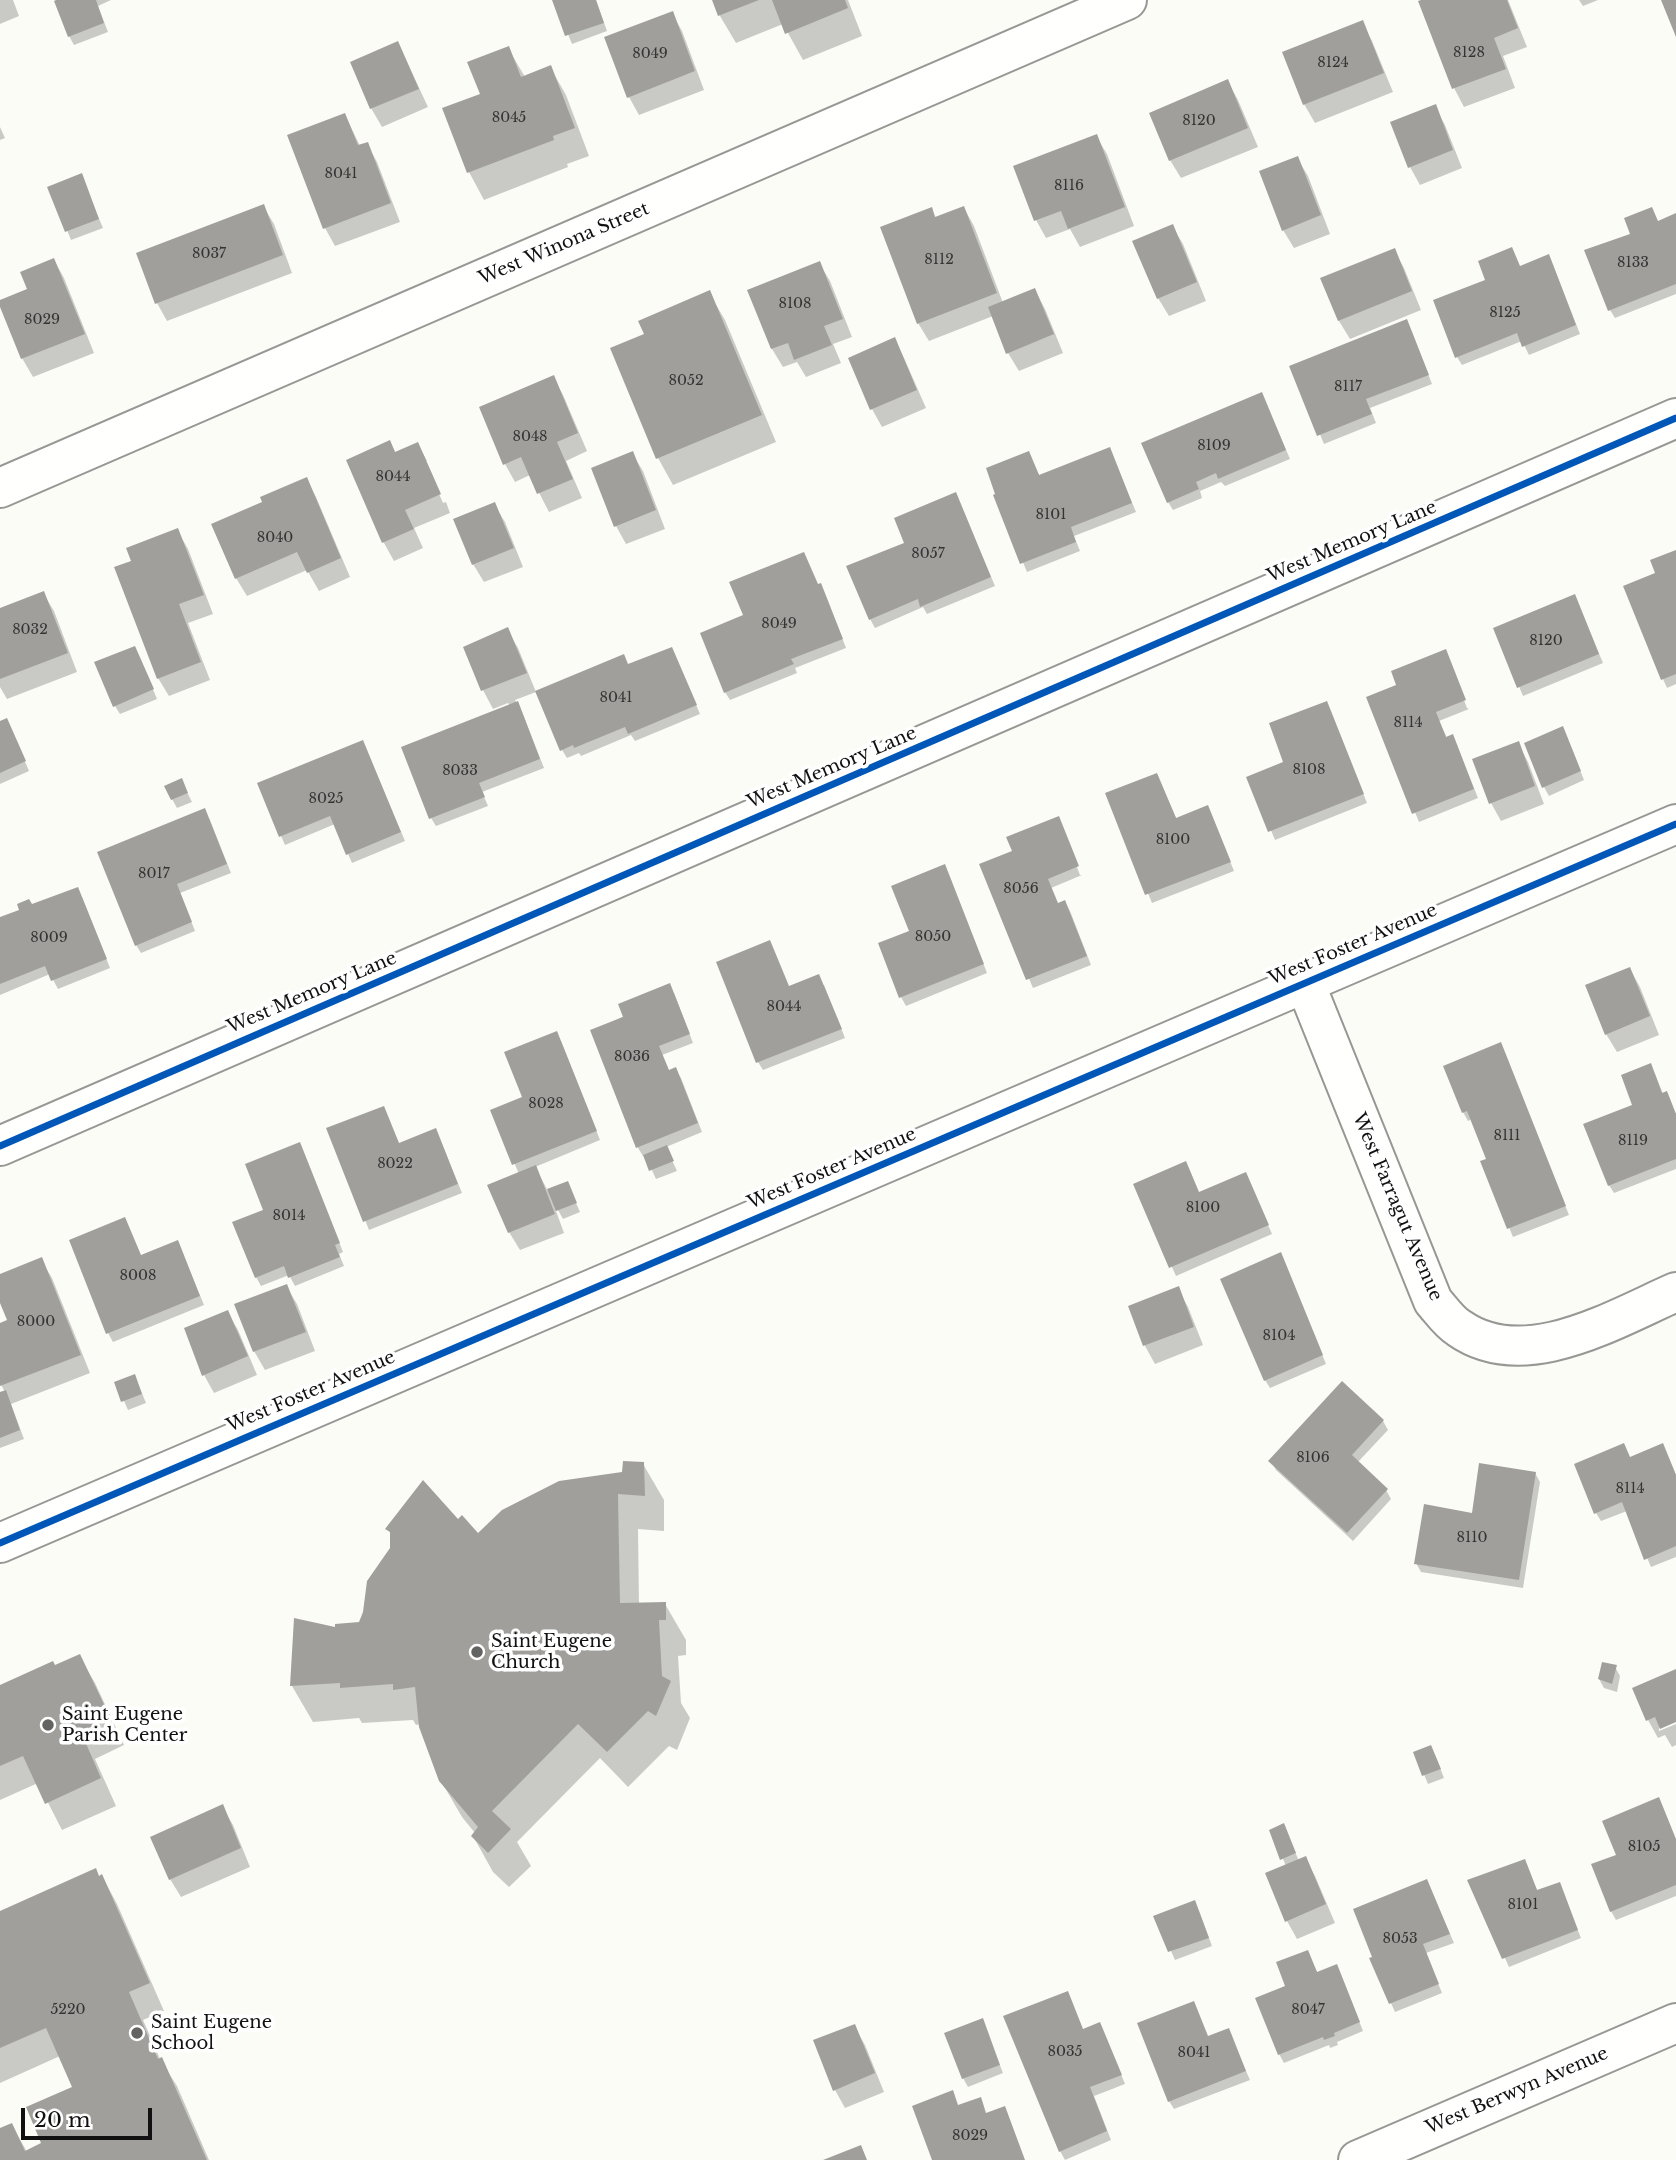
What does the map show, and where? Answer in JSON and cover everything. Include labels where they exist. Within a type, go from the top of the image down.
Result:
[{"type":"street","name":"West Winona Street","points":[[0,488],[1127,0]]},
{"type":"street","name":"West Memory Lane","points":[[0,1146],[1676,418]]},
{"type":"street","name":"West Foster Avenue","points":[[0,1543],[1676,824]]},
{"type":"street","name":"West Farragut Avenue","points":[[1306,983],[1433,1301],[1458,1328],[1489,1343],[1528,1346],[1554,1342],[1567,1339],[1676,1292]]},
{"type":"street","name":"West Berwyn Avenue","points":[[1358,2160],[1676,2023]]},
{"type":"building","points":[[96,0],[104,23],[68,37],[54,1]]},
{"type":"building","points":[[552,0],[596,0],[604,23],[565,36]]},
{"type":"building","points":[[712,0],[759,0],[718,16]]},
{"type":"building","points":[[772,0],[845,0],[848,8],[785,34]]},
{"type":"building","points":[[1507,0],[1518,28],[1494,38],[1506,69],[1452,89],[1418,1]]},
{"type":"building","points":[[1661,0],[1676,0],[1676,37]]},
{"type":"building","points":[[673,11],[695,71],[627,98],[604,37]]},
{"type":"building","points":[[1363,20],[1384,73],[1303,105],[1282,52]]},
{"type":"building","points":[[398,41],[419,89],[370,109],[350,62]]},
{"type":"building","points":[[509,46],[521,77],[551,65],[575,128],[553,136],[554,140],[467,173],[442,108],[480,94],[467,62]]},
{"type":"building","points":[[1228,79],[1248,128],[1169,161],[1149,113]]},
{"type":"building","points":[[1436,104],[1453,150],[1408,168],[1390,122]]},
{"type":"building","points":[[345,113],[358,145],[368,142],[391,203],[323,229],[287,135]]},
{"type":"building","points":[[1097,134],[1125,207],[1068,229],[1061,211],[1034,221],[1013,166]]},
{"type":"building","points":[[1298,156],[1321,215],[1282,231],[1259,171]]},
{"type":"building","points":[[82,173],[99,219],[65,232],[47,187]]},
{"type":"building","points":[[264,204],[283,255],[155,304],[136,253]]},
{"type":"building","points":[[964,206],[997,293],[917,324],[880,227],[932,207],[935,217]]},
{"type":"building","points":[[1652,207],[1658,221],[1676,213],[1676,284],[1608,311],[1584,250],[1630,234],[1624,218]]},
{"type":"building","points":[[1173,224],[1197,282],[1157,299],[1132,241]]},
{"type":"building","points":[[1512,247],[1520,266],[1549,254],[1576,325],[1522,347],[1517,333],[1455,358],[1433,300],[1485,280],[1478,261]]},
{"type":"building","points":[[1395,248],[1412,291],[1338,321],[1320,278]]},
{"type":"building","points":[[54,258],[85,334],[21,359],[0,307],[0,300],[27,289],[20,272]]},
{"type":"building","points":[[820,261],[843,319],[824,326],[832,345],[794,360],[788,343],[771,349],[747,290]]},
{"type":"building","points":[[1035,288],[1054,334],[1006,354],[988,307]]},
{"type":"building","points":[[710,290],[762,415],[656,459],[610,348],[644,334],[638,321]]},
{"type":"building","points":[[1407,319],[1429,375],[1366,399],[1372,414],[1317,436],[1289,366]]},
{"type":"building","points":[[895,337],[917,390],[870,410],[848,358]]},
{"type":"building","points":[[554,375],[578,433],[557,442],[573,479],[537,494],[521,457],[503,465],[479,407]]},
{"type":"building","points":[[1262,392],[1286,450],[1218,479],[1216,473],[1196,482],[1199,489],[1167,503],[1141,443]]},
{"type":"building","points":[[390,440],[395,452],[418,442],[441,494],[405,510],[414,529],[382,543],[346,460]]},
{"type":"building","points":[[1110,447],[1132,503],[1071,527],[1076,542],[1020,564],[993,495],[995,494],[986,468],[1029,451],[1039,475]]},
{"type":"building","points":[[633,451],[656,510],[614,527],[591,468]]},
{"type":"building","points":[[307,477],[341,558],[307,573],[297,552],[235,579],[211,524],[262,502],[260,497]]},
{"type":"building","points":[[956,492],[991,577],[920,607],[918,599],[869,620],[846,566],[904,543],[894,518]]},
{"type":"building","points":[[495,502],[514,548],[472,565],[453,519]]},
{"type":"building","points":[[178,528],[204,595],[179,604],[201,662],[157,679],[114,567],[131,561],[126,548]]},
{"type":"building","points":[[1676,550],[1676,674],[1661,680],[1623,586],[1655,573],[1650,560]]},
{"type":"building","points":[[804,552],[818,584],[821,583],[843,639],[791,659],[794,664],[724,693],[700,633],[743,615],[729,582]]},
{"type":"building","points":[[44,591],[68,653],[0,679],[0,608]]},
{"type":"building","points":[[1575,594],[1599,654],[1517,688],[1493,628]]},
{"type":"building","points":[[508,627],[527,673],[481,691],[463,647]]},
{"type":"building","points":[[135,646],[154,689],[113,707],[94,662]]},
{"type":"building","points":[[672,647],[697,705],[628,734],[625,727],[560,751],[535,691],[624,654],[628,664]]},
{"type":"building","points":[[1446,649],[1466,700],[1436,712],[1446,737],[1453,734],[1474,789],[1412,814],[1366,697],[1396,685],[1391,671]]},
{"type":"building","points":[[518,701],[540,759],[479,783],[485,797],[429,819],[401,747]]},
{"type":"building","points":[[1327,701],[1364,794],[1268,832],[1246,777],[1283,762],[1269,723]]},
{"type":"building","points":[[7,718],[26,761],[0,773],[0,721]]},
{"type":"building","points":[[1563,726],[1581,771],[1542,788],[1524,743]]},
{"type":"building","points":[[363,740],[401,832],[346,855],[330,816],[279,837],[257,783]]},
{"type":"building","points":[[1519,741],[1535,786],[1489,804],[1472,759]]},
{"type":"building","points":[[1157,773],[1176,818],[1208,805],[1231,862],[1145,895],[1105,793]]},
{"type":"building","points":[[182,778],[188,793],[171,800],[164,786]]},
{"type":"building","points":[[205,808],[227,864],[177,884],[192,922],[135,946],[97,852]]},
{"type":"building","points":[[1059,816],[1079,866],[1048,879],[1058,903],[1065,900],[1087,956],[1026,980],[979,864],[1012,851],[1006,837]]},
{"type":"building","points":[[945,864],[984,964],[899,998],[878,943],[909,931],[891,886]]},
{"type":"building","points":[[78,887],[107,959],[51,981],[45,966],[0,984],[0,917],[19,910],[17,904],[29,899],[32,904]]},
{"type":"building","points":[[770,940],[789,986],[819,974],[842,1029],[756,1063],[716,962]]},
{"type":"building","points":[[1630,967],[1650,1016],[1605,1035],[1585,985]]},
{"type":"building","points":[[670,983],[690,1034],[659,1046],[669,1070],[676,1067],[698,1123],[636,1148],[590,1030],[623,1017],[618,1004]]},
{"type":"building","points":[[557,1031],[597,1131],[512,1165],[490,1110],[522,1097],[504,1052]]},
{"type":"building","points":[[1501,1042],[1566,1206],[1507,1229],[1480,1161],[1486,1159],[1467,1111],[1462,1113],[1443,1066]]},
{"type":"building","points":[[1651,1063],[1662,1093],[1667,1091],[1676,1114],[1676,1159],[1608,1186],[1583,1124],[1632,1105],[1621,1075]]},
{"type":"building","points":[[384,1106],[399,1143],[436,1128],[458,1184],[363,1222],[326,1128]]},
{"type":"building","points":[[300,1142],[340,1243],[335,1245],[340,1257],[288,1278],[284,1266],[255,1278],[232,1222],[263,1210],[245,1164]]},
{"type":"building","points":[[667,1145],[674,1161],[649,1171],[643,1155]]},
{"type":"building","points":[[1186,1161],[1199,1192],[1246,1172],[1269,1225],[1169,1268],[1133,1184]]},
{"type":"building","points":[[536,1165],[555,1214],[508,1233],[487,1185]]},
{"type":"building","points":[[568,1181],[577,1203],[556,1211],[547,1189]]},
{"type":"building","points":[[125,1217],[141,1255],[178,1240],[200,1296],[106,1334],[69,1240]]},
{"type":"building","points":[[1281,1252],[1323,1355],[1264,1381],[1220,1279]]},
{"type":"building","points":[[42,1257],[81,1355],[0,1386],[0,1323],[7,1320],[0,1303],[0,1274]]},
{"type":"building","points":[[287,1284],[306,1332],[253,1352],[234,1304]]},
{"type":"building","points":[[1179,1286],[1194,1327],[1143,1346],[1128,1306]]},
{"type":"building","points":[[228,1310],[248,1356],[202,1376],[184,1328]]},
{"type":"building","points":[[135,1374],[142,1394],[121,1402],[114,1382]]},
{"type":"building","points":[[1342,1381],[1384,1420],[1352,1455],[1388,1489],[1347,1533],[1268,1461]]},
{"type":"building","points":[[6,1390],[20,1430],[0,1438],[0,1392]]},
{"type":"building","points":[[1624,1443],[1630,1457],[1663,1443],[1676,1475],[1676,1546],[1644,1560],[1622,1502],[1594,1514],[1574,1464]]},
{"type":"building","name":"Saint Eugene Church","points":[[623,1461],[644,1462],[645,1496],[618,1494],[620,1603],[666,1602],[666,1620],[659,1620],[662,1676],[671,1681],[656,1716],[648,1711],[607,1752],[578,1724],[492,1811],[511,1829],[488,1853],[471,1836],[478,1827],[439,1781],[419,1727],[415,1687],[393,1690],[393,1684],[340,1688],[340,1683],[290,1686],[294,1618],[335,1627],[335,1624],[359,1622],[367,1581],[390,1548],[390,1532],[385,1529],[423,1480],[458,1519],[462,1515],[478,1533],[502,1510],[559,1481],[622,1472]]},
{"type":"building","points":[[1479,1463],[1536,1472],[1519,1580],[1414,1564],[1424,1504],[1472,1513]]},
{"type":"building","name":"Saint Eugene Parish Center","points":[[80,1654],[110,1717],[81,1732],[101,1778],[45,1804],[23,1756],[0,1766],[0,1685],[53,1661],[55,1665]]},
{"type":"building","points":[[1602,1662],[1617,1665],[1612,1684],[1598,1679]]},
{"type":"building","points":[[1676,1669],[1676,1722],[1660,1729],[1655,1717],[1646,1721],[1632,1688]]},
{"type":"building","points":[[1431,1745],[1441,1769],[1422,1776],[1413,1752]]},
{"type":"building","points":[[1659,1797],[1676,1839],[1676,1885],[1610,1912],[1591,1864],[1616,1855],[1602,1821]]},
{"type":"building","points":[[223,1804],[241,1848],[169,1880],[150,1837]]},
{"type":"building","points":[[1284,1823],[1296,1853],[1280,1860],[1269,1830]]},
{"type":"building","points":[[1306,1856],[1326,1904],[1285,1922],[1265,1873]]},
{"type":"building","points":[[1525,1859],[1537,1890],[1560,1882],[1578,1930],[1502,1959],[1467,1880]]},
{"type":"building","points":[[96,1868],[99,1876],[102,1874],[150,1983],[129,1992],[158,2059],[162,2057],[207,2160],[0,2160],[0,2128],[12,2123],[25,2151],[41,2143],[26,2107],[72,2087],[46,2028],[0,2048],[0,1911]]},
{"type":"building","points":[[1427,1879],[1450,1934],[1423,1944],[1439,1984],[1389,2004],[1369,1958],[1372,1957],[1353,1909]]},
{"type":"building","points":[[1195,1900],[1209,1938],[1168,1952],[1153,1916]]},
{"type":"building","points":[[1308,1950],[1317,1972],[1337,1964],[1360,2022],[1334,2033],[1335,2036],[1324,2040],[1323,2037],[1278,2055],[1255,1998],[1285,1986],[1276,1962]]},
{"type":"building","points":[[1068,1991],[1083,2029],[1100,2022],[1122,2075],[1090,2087],[1107,2131],[1059,2152],[1003,2016]]},
{"type":"building","points":[[1194,2001],[1208,2036],[1229,2028],[1246,2071],[1168,2102],[1137,2023]]},
{"type":"building","points":[[983,2018],[1000,2065],[962,2079],[944,2033]]},
{"type":"building","points":[[855,2024],[875,2073],[833,2091],[813,2040]]},
{"type":"building","points":[[953,2090],[958,2105],[981,2097],[986,2113],[1005,2106],[1025,2160],[932,2160],[912,2106]]},
{"type":"building","points":[[861,2145],[867,2160],[823,2160]]},
{"type":"cycle path","points":[[0,1146],[1676,418]]},
{"type":"cycle path","points":[[0,1543],[1676,824]]},
{"type":"place","name":"Saint Eugene Church","points":[[477,1652]]},
{"type":"place","name":"Saint Eugene Parish Center","points":[[48,1725]]},
{"type":"place","name":"Saint Eugene School","points":[[137,2033]]}]
